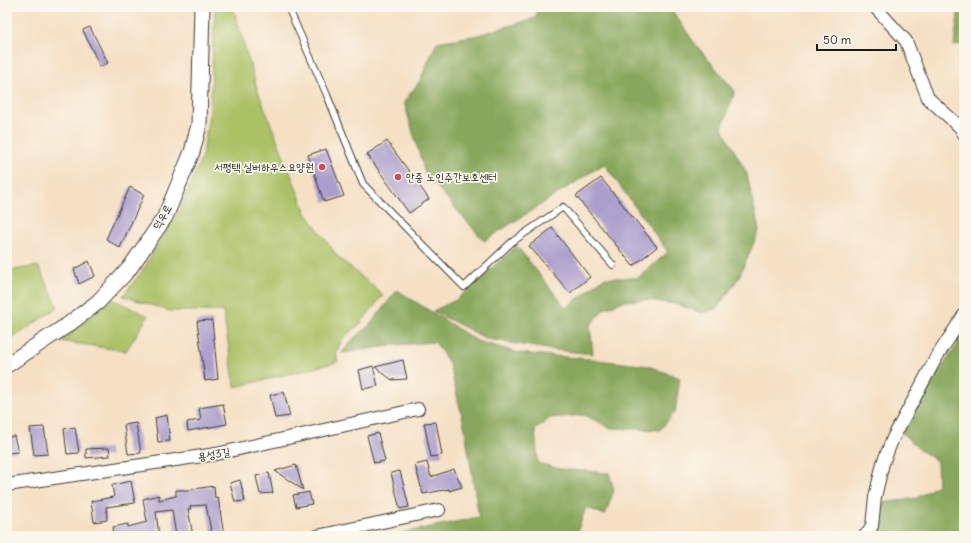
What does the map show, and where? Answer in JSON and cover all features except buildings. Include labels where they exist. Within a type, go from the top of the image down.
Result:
[{"type":"street","name":"덕우로","points":[[7,365],[69,324],[98,302],[129,269],[165,217],[192,152],[199,125],[202,7]]},
{"type":"street","points":[[875,7],[906,41],[928,98],[960,127],[964,134]]},
{"type":"street","points":[[865,536],[872,526],[875,497],[883,463],[893,438],[936,358],[964,315]]},
{"type":"street","name":"용성3길","points":[[7,485],[216,454],[418,409]]},
{"type":"street","points":[[317,536],[438,510]]},
{"type":"lane","points":[[288,7],[327,95],[363,184],[464,287],[512,242],[563,207],[613,265]]},
{"type":"green space","points":[[215,7],[233,7],[257,89],[306,213],[338,257],[383,295],[359,325],[342,339],[336,353],[338,362],[235,387],[223,311],[170,311],[123,296],[143,270],[179,211],[202,157],[210,110]]},
{"type":"green space","points":[[537,7],[670,7],[695,44],[735,91],[722,128],[747,174],[759,231],[738,279],[717,308],[702,313],[675,304],[646,300],[624,301],[604,309],[590,326],[593,354],[547,349],[487,339],[433,311],[456,300],[517,246],[566,308],[604,278],[638,278],[668,252],[604,164],[484,241],[425,173],[404,102],[419,82],[437,42],[474,36],[536,18]]},
{"type":"green space","points":[[959,7],[964,7],[964,43],[954,46]]},
{"type":"green space","points":[[38,266],[58,307],[9,341],[7,344],[7,271]]},
{"type":"green space","points":[[397,290],[477,341],[519,353],[648,366],[680,378],[675,412],[660,430],[611,428],[584,415],[550,418],[535,430],[538,463],[560,469],[609,473],[614,490],[605,515],[586,507],[576,536],[388,536],[479,517],[464,424],[449,363],[435,342],[396,345],[342,353],[354,338],[369,326]]},
{"type":"green space","points":[[112,299],[148,316],[126,351],[60,341]]},
{"type":"green space","points":[[964,335],[964,536],[873,536],[882,503],[917,498],[938,485],[937,461],[919,449],[901,432],[919,401]]},
{"type":"place","name":"서평택 실버하우스요양원","points":[[322,167]]},
{"type":"place","name":"안중 노인주간보호센터","points":[[398,177]]}]
